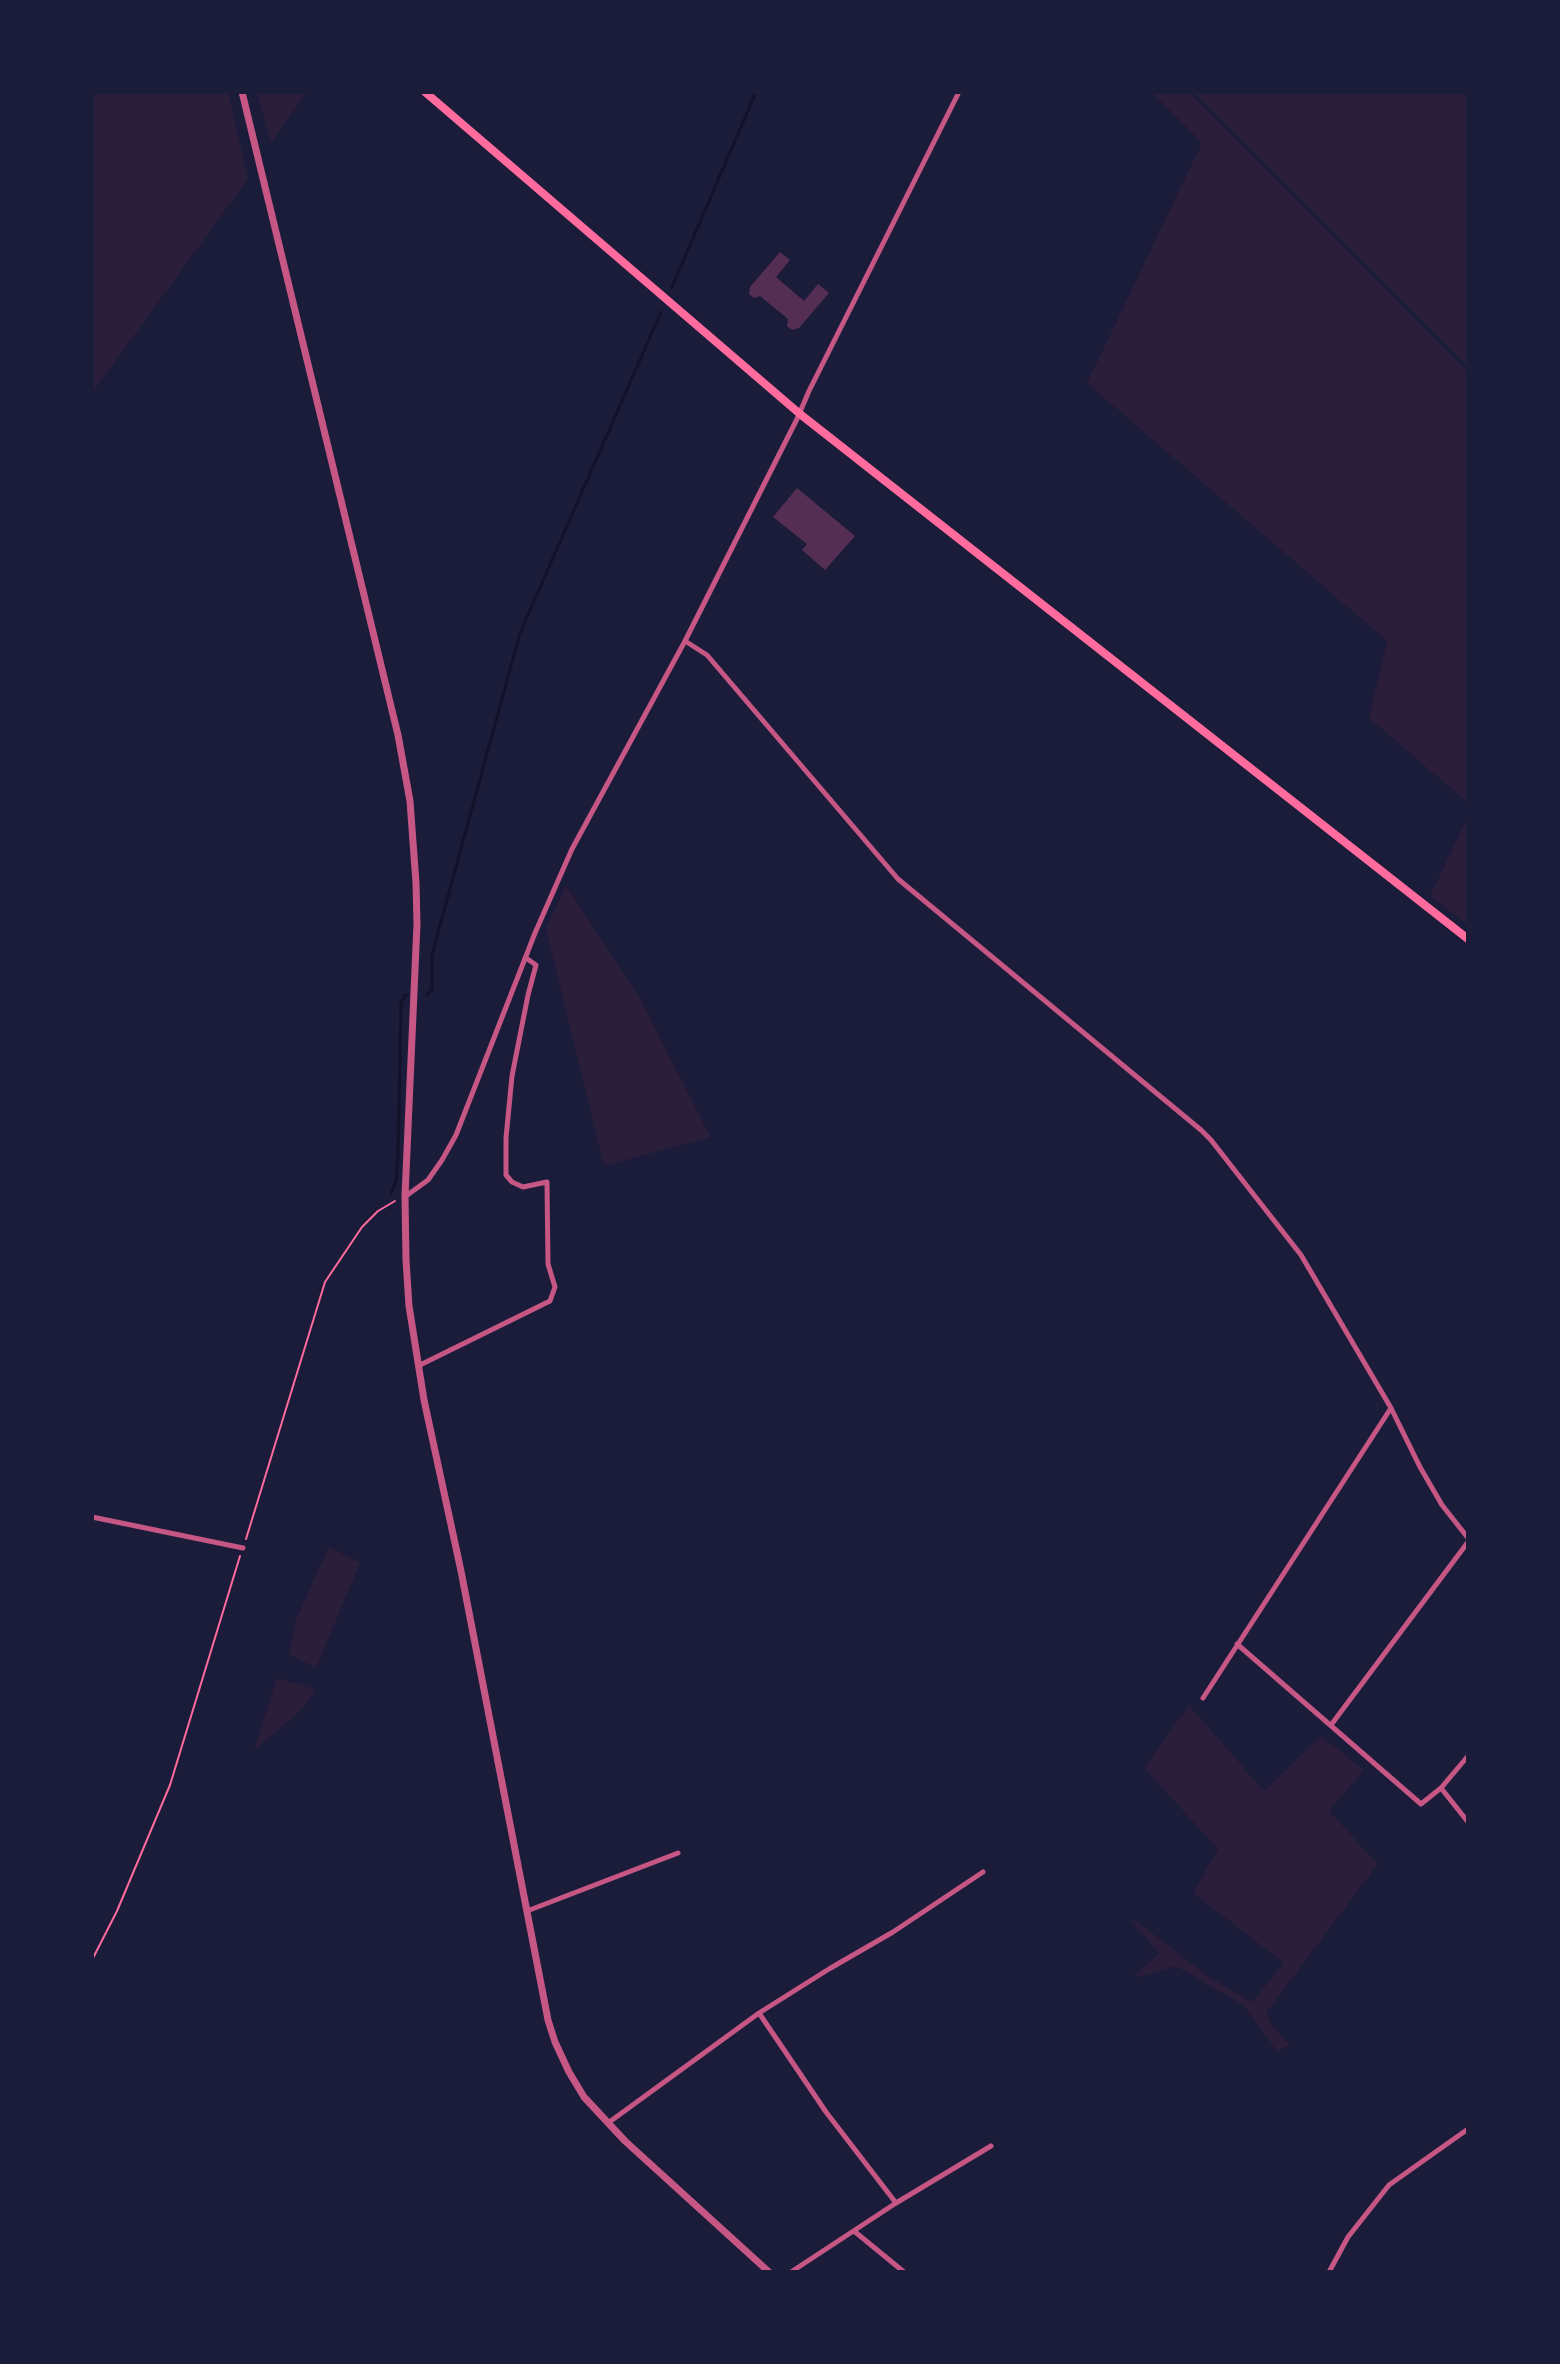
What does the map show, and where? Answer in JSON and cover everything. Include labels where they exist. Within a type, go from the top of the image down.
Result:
[{"type":"main road","points":[[425,92],[800,414],[1468,939]]},
{"type":"street","points":[[242,92],[398,735],[410,801],[417,924],[405,1196],[409,1306],[418,1366],[548,2020],[569,2072],[584,2097],[769,2272]]},
{"type":"street","points":[[405,1196],[428,1180],[456,1135],[525,958],[572,849],[685,641],[959,92]]},
{"type":"street","points":[[685,641],[707,655],[898,879],[1201,1130],[1301,1255],[1391,1408],[1442,1505],[1468,1540],[1331,1725]]},
{"type":"street","points":[[418,1366],[550,1301],[555,1287],[548,1264],[547,1182],[523,1187],[506,1175],[512,1076],[536,965],[525,958]]},
{"type":"street","points":[[1203,1698],[1391,1408]]},
{"type":"street","points":[[92,1517],[243,1548]]},
{"type":"street","points":[[1237,1644],[1421,1804],[1441,1788],[1468,1756]]},
{"type":"street","points":[[1441,1788],[1468,1822]]},
{"type":"street","points":[[526,1911],[678,1853]]},
{"type":"street","points":[[608,2123],[759,2013],[893,1932],[983,1872]]},
{"type":"street","points":[[759,2013],[826,2112],[896,2203]]},
{"type":"street","points":[[1329,2272],[1348,2237],[1389,2185],[1468,2129]]},
{"type":"street","points":[[791,2272],[896,2203],[991,2146]]},
{"type":"street","points":[[854,2231],[904,2272]]},
{"type":"path","points":[[92,1960],[117,1911],[170,1785],[325,1282],[362,1227],[378,1211],[405,1196]]},
{"type":"shaded area","points":[[92,92],[228,92],[248,179],[92,393]]},
{"type":"shaded area","points":[[257,92],[307,92],[271,143]]},
{"type":"shaded area","points":[[1152,92],[1189,92],[1468,372],[1468,803],[1369,718],[1387,641],[1087,383],[1202,143]]},
{"type":"shaded area","points":[[1194,92],[1468,92],[1468,366]]},
{"type":"shaded area","points":[[1468,816],[1468,925],[1430,896]]},
{"type":"shaded area","points":[[566,885],[642,1002],[710,1137],[604,1166],[546,929]]},
{"type":"shaded area","points":[[329,1547],[360,1563],[316,1668],[289,1654],[297,1617]]},
{"type":"shaded area","points":[[277,1678],[315,1689],[307,1703],[289,1721],[254,1750]]},
{"type":"shaded area","points":[[1189,1705],[1264,1791],[1321,1736],[1364,1770],[1329,1811],[1378,1864],[1266,2013],[1290,2045],[1277,2051],[1243,2005],[1176,1966],[1139,1977],[1135,1975],[1159,1953],[1131,1921],[1137,1921],[1206,1975],[1252,2002],[1284,1963],[1193,1893],[1218,1849],[1144,1768]]},
{"type":"building","points":[[780,252],[790,260],[776,277],[804,301],[818,284],[829,293],[799,328],[792,330],[787,326],[788,319],[760,296],[754,298],[749,294],[750,287]]},
{"type":"building","points":[[797,488],[855,536],[825,570],[802,550],[807,544],[773,517]]},
{"type":"waterway","points":[[672,287],[756,92]]},
{"type":"waterway","points":[[427,995],[432,989],[432,956],[520,633],[661,312]]},
{"type":"waterway","points":[[391,1194],[396,1181],[398,1157],[401,1003],[408,995]]}]
